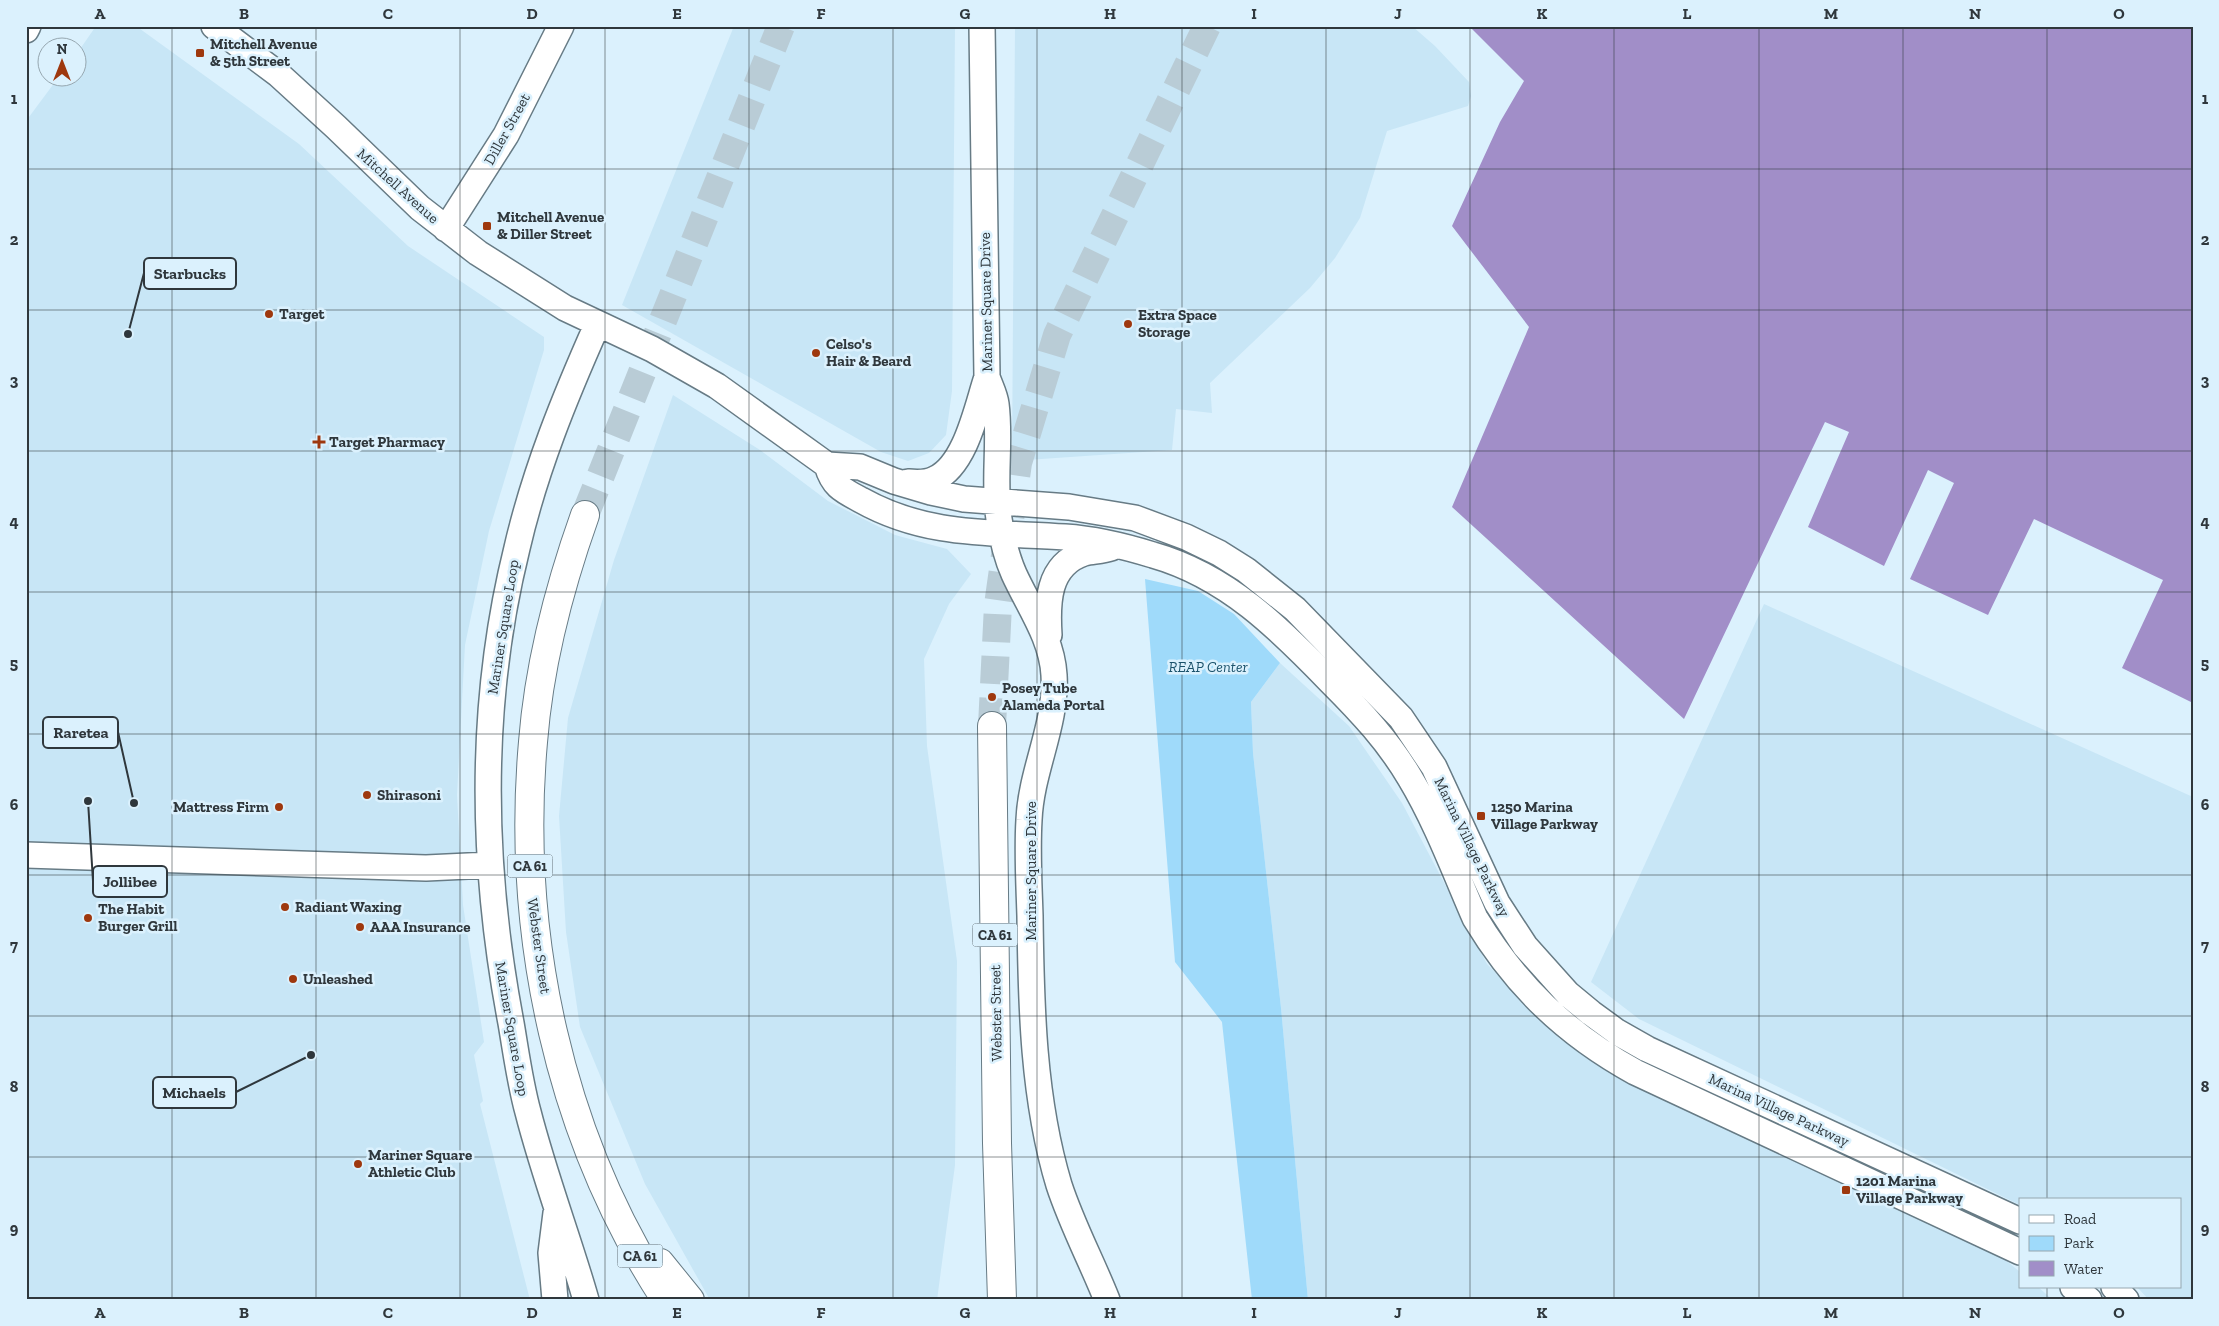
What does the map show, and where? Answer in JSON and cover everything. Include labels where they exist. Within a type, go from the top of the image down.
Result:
[{"type":"main road","name":"Webster Street","points":[[586,515],[559,599],[541,685],[530,772],[530,858],[537,946],[553,1034],[576,1110],[616,1210],[650,1276],[666,1300]]},
{"type":"main road","name":"Webster Street","points":[[992,726],[997,1144],[1002,1300]]},
{"type":"main road","points":[[616,1210],[690,1300]]},
{"type":"street","points":[[26,30],[28,26]]},
{"type":"street","name":"Mitchell Avenue","points":[[214,26],[270,68],[302,95],[392,183],[446,229],[538,292],[597,325]]},
{"type":"street","name":"Diller Street","points":[[446,229],[504,139],[561,26]]},
{"type":"street","name":"Mariner Square Drive","points":[[982,26],[987,377],[996,403],[998,472],[996,503],[1001,534],[1014,574],[1050,650],[1054,673],[1051,721],[1036,771],[1028,821],[1032,1012],[1043,1113],[1053,1163],[1068,1211],[1107,1300]]},
{"type":"street","points":[[597,325],[652,349],[717,386],[827,465],[860,467],[894,481],[930,492],[964,500],[996,503]]},
{"type":"street","name":"Mariner Square Loop","points":[[586,1300],[528,1111],[520,1076],[498,950],[489,865],[488,748],[495,665],[509,583],[528,506],[565,397],[597,325]]},
{"type":"street","points":[[894,481],[919,483],[935,480],[948,470],[965,444],[987,377]]},
{"type":"street","points":[[827,465],[832,480],[851,495],[895,516],[943,529],[1001,534]]},
{"type":"street","name":"Marina Village Parkway","points":[[996,503],[1068,507],[1135,518],[1186,537],[1246,570],[1295,609],[1401,718],[1434,767],[1497,903],[1510,925],[1546,971],[1590,1013],[1617,1032],[1647,1049],[2019,1221]]},
{"type":"street","name":"Marina Village Parkway","points":[[1001,534],[1065,537],[1121,546],[1189,567],[1254,607],[1277,628],[1380,734],[1411,779],[1476,918],[1488,939],[1526,988],[1574,1034],[1603,1054],[1635,1072],[2019,1252]]},
{"type":"street","points":[[1050,650],[1047,609],[1049,594],[1053,581],[1061,569],[1071,560],[1084,553],[1121,546]]},
{"type":"street","points":[[26,855],[426,868],[489,865]]},
{"type":"street","name":"Mariner Square Loop","points":[[555,1300],[551,1252],[557,1206]]},
{"type":"street","points":[[2074,1288],[2088,1300]]},
{"type":"street","points":[[2115,1288],[2126,1300]]},
{"type":"shaded area","points":[[96,26],[136,26],[299,144],[408,246],[544,337],[544,350],[489,531],[465,645],[457,795],[463,905],[484,1042],[474,1055],[483,1101],[480,1104],[530,1300],[26,1300],[26,121],[51,88],[88,88],[88,38]]},
{"type":"shaded area","points":[[734,26],[955,26],[952,391],[946,435],[929,453],[908,461],[881,452],[622,305]]},
{"type":"shaded area","points":[[1015,26],[1412,26],[1435,46],[1469,82],[1471,96],[1468,106],[1387,131],[1360,218],[1335,258],[1310,288],[1210,383],[1212,413],[1176,409],[1172,450],[1012,461]]},
{"type":"shaded area","points":[[673,395],[760,450],[828,501],[895,535],[947,549],[971,574],[949,604],[924,659],[927,746],[957,961],[955,1165],[937,1300],[710,1300],[645,1184],[580,1027],[566,932],[559,816],[568,718],[614,560]]},
{"type":"shaded area","points":[[1764,604],[2193,797],[2193,1300],[2149,1300],[2138,1288],[2182,1288],[2182,1198],[2019,1198],[2019,1205],[1639,1019],[1591,982]]},
{"type":"shaded area","points":[[1280,663],[1349,726],[1402,803],[1487,964],[1560,1039],[1664,1098],[2003,1258],[2019,1271],[2019,1288],[2039,1288],[2053,1300],[1308,1300],[1281,1008],[1253,753],[1251,702]]},
{"type":"green space","name":"REAP Center","points":[[1145,579],[1198,591],[1234,614],[1280,663],[1251,702],[1253,753],[1281,1008],[1308,1300],[1252,1300],[1222,1022],[1175,962]]},
{"type":"water","points":[[1469,26],[2193,26],[2193,703],[2122,668],[2163,580],[2034,519],[1988,615],[1910,579],[1954,483],[1928,470],[1884,566],[1808,527],[1849,432],[1825,422],[1684,719],[1452,507],[1529,327],[1452,226],[1500,122],[1524,81]]},
{"type":"tunnel","points":[[585,515],[781,26]]},
{"type":"tunnel","points":[[992,726],[998,605],[1018,463],[1057,335],[1207,26]]},
{"type":"place","name":"Mitchell Avenue & 5th Street","points":[[200,53]]},
{"type":"place","name":"Mitchell Avenue & Diller Street","points":[[487,226]]},
{"type":"place","name":"Target","points":[[269,314]]},
{"type":"place","name":"Extra Space Storage","points":[[1128,324]]},
{"type":"place","name":"Starbucks","points":[[128,334]]},
{"type":"place","name":"Celso's Hair & Beard","points":[[816,353]]},
{"type":"place","name":"Target Pharmacy","points":[[319,442]]},
{"type":"place","name":"Posey Tube Alameda Portal","points":[[992,697]]},
{"type":"place","name":"Shirasoni","points":[[367,795]]},
{"type":"place","name":"Jollibee","points":[[88,801]]},
{"type":"place","name":"Raretea","points":[[134,803]]},
{"type":"place","name":"Mattress Firm","points":[[279,807]]},
{"type":"place","name":"1250 Marina Village Parkway","points":[[1481,816]]},
{"type":"place","name":"Radiant Waxing","points":[[285,907]]},
{"type":"place","name":"The Habit Burger Grill","points":[[88,918]]},
{"type":"place","name":"AAA Insurance","points":[[360,927]]},
{"type":"place","name":"Unleashed","points":[[293,979]]},
{"type":"place","name":"Michaels","points":[[311,1055]]},
{"type":"place","name":"Mariner Square Athletic Club","points":[[358,1164]]},
{"type":"place","name":"1201 Marina Village Parkway","points":[[1846,1190]]}]
